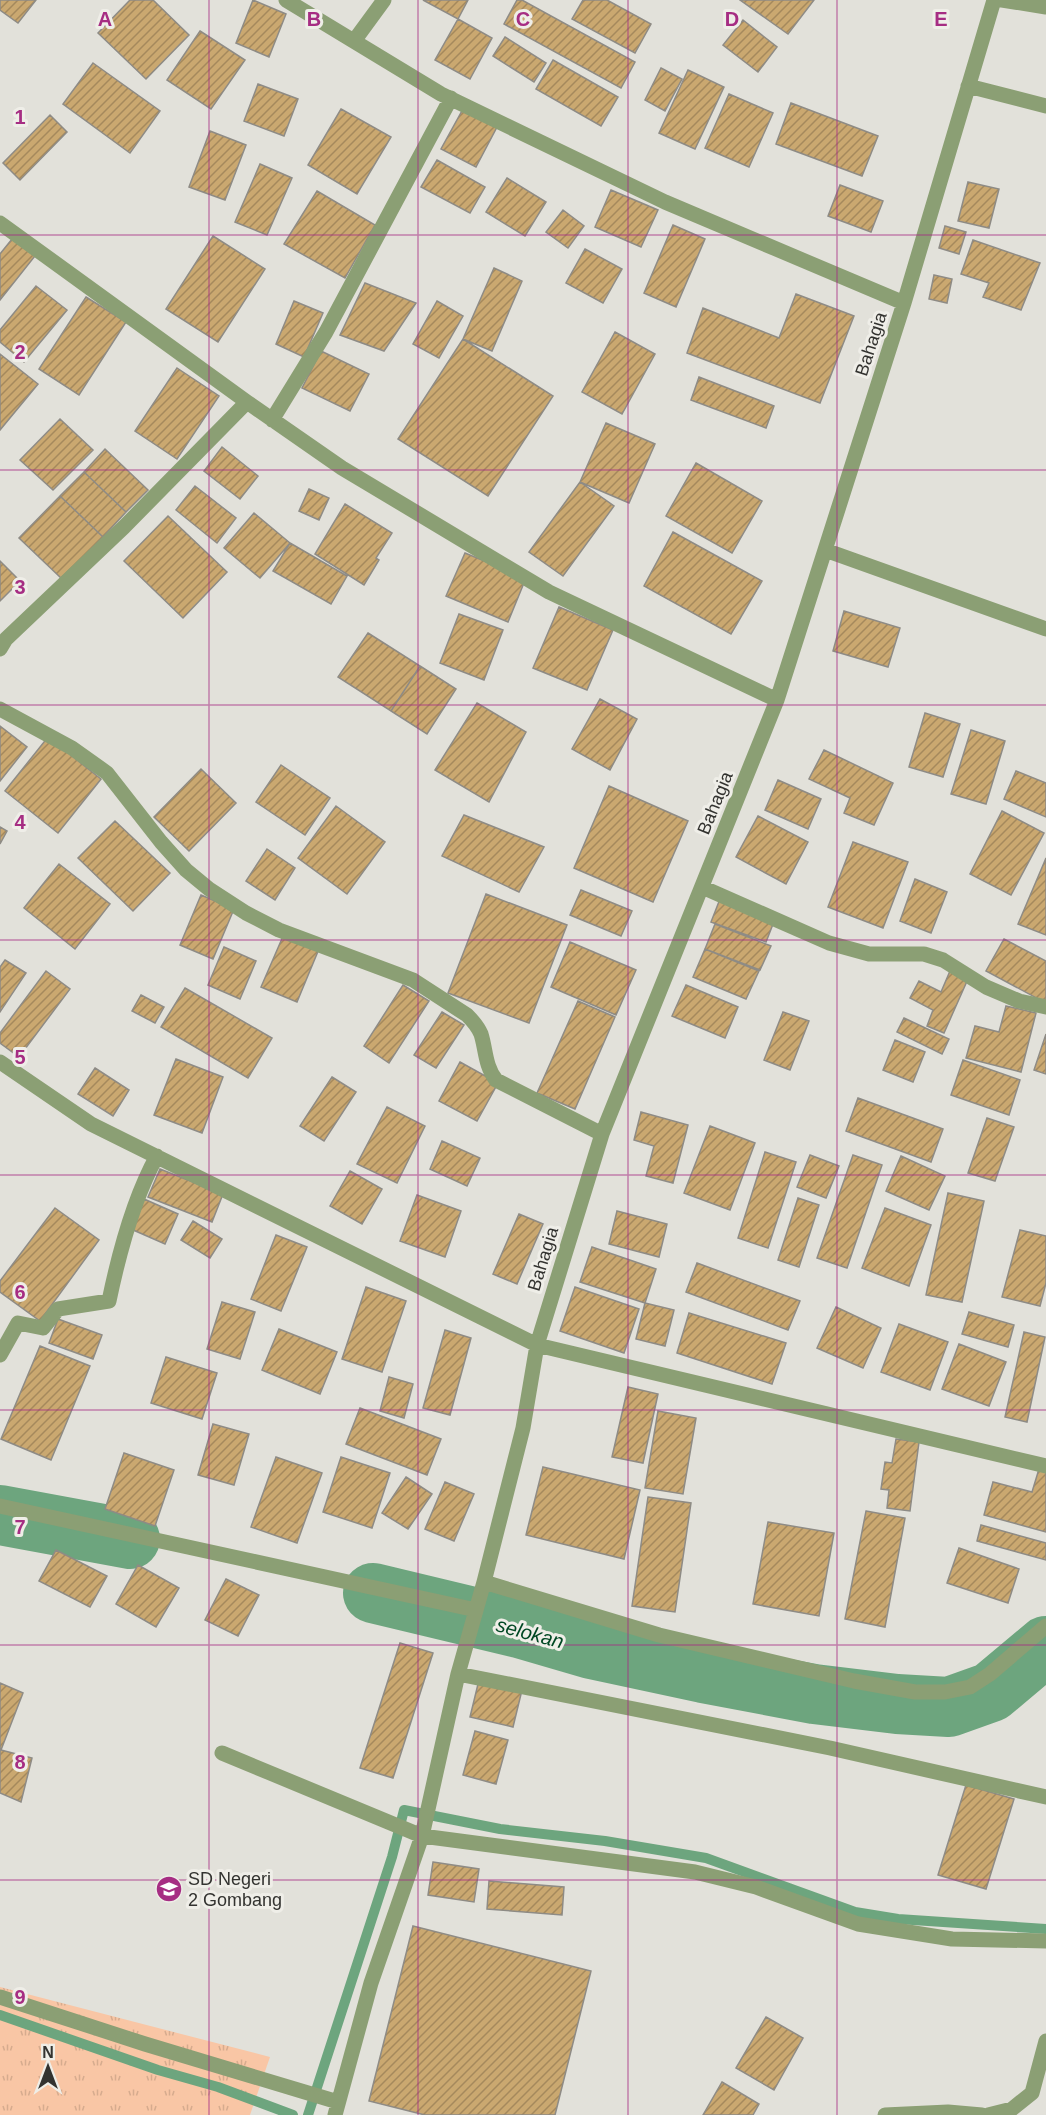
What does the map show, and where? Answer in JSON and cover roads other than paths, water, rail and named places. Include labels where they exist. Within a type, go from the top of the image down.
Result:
[{"type":"street","points":[[286,0],[451,98],[665,202],[904,303]]},
{"type":"street","points":[[354,41],[384,0]]},
{"type":"street","name":"Bahagia","points":[[336,2106],[371,1983],[422,1835],[458,1674],[523,1428],[537,1345],[602,1134],[777,700],[904,303],[994,0]]},
{"type":"street","points":[[1002,0],[1046,7]]},
{"type":"street","points":[[968,87],[1046,106]]},
{"type":"street","points":[[272,420],[326,332],[451,98]]},
{"type":"street","points":[[0,224],[342,468],[549,592],[777,700]]},
{"type":"street","points":[[0,649],[6,639],[124,527],[247,402]]},
{"type":"street","points":[[825,550],[1046,629]]},
{"type":"street","points":[[0,709],[72,748],[106,773],[161,842],[186,870],[209,889],[246,913],[279,930],[413,980],[467,1015],[473,1022],[480,1033],[488,1068],[496,1080],[602,1134]]},
{"type":"street","points":[[702,887],[829,943],[869,954],[924,954],[943,960],[986,987],[1019,1000],[1046,1007]]},
{"type":"street","points":[[0,1062],[91,1124],[537,1345],[1046,1466]]},
{"type":"street","points":[[0,1355],[18,1323],[43,1328],[58,1309],[109,1301],[118,1258],[149,1170],[157,1156]]},
{"type":"street","points":[[0,1506],[475,1614]]},
{"type":"street","points":[[484,1582],[659,1635],[854,1681],[915,1692],[945,1692],[970,1687],[990,1674],[1046,1626]]},
{"type":"street","points":[[458,1674],[830,1748],[1046,1797]]},
{"type":"street","points":[[222,1752],[422,1835],[694,1872],[756,1887],[858,1924],[952,1939],[1046,1941]]},
{"type":"street","points":[[0,1997],[145,2044],[293,2088],[336,2106]]},
{"type":"street","points":[[988,2115],[1012,2109],[1032,2093],[1046,2041]]},
{"type":"street","points":[[885,2115],[948,2112],[982,2115]]},
{"type":"waterway","name":"selokan","points":[[0,1515],[130,1539]]},
{"type":"waterway","name":"selokan","points":[[373,1593],[519,1628],[591,1649],[703,1673],[814,1694],[897,1704],[949,1707],[991,1692],[1046,1646]]},
{"type":"waterway","points":[[308,2115],[392,1857],[404,1810],[500,1829],[605,1841],[706,1858],[855,1912],[898,1919],[1046,1929]]},
{"type":"waterway","points":[[0,2015],[158,2070],[218,2087],[293,2115]]},
{"type":"place","name":"SD Negeri 2 Gombang","points":[[169,1889]]}]
